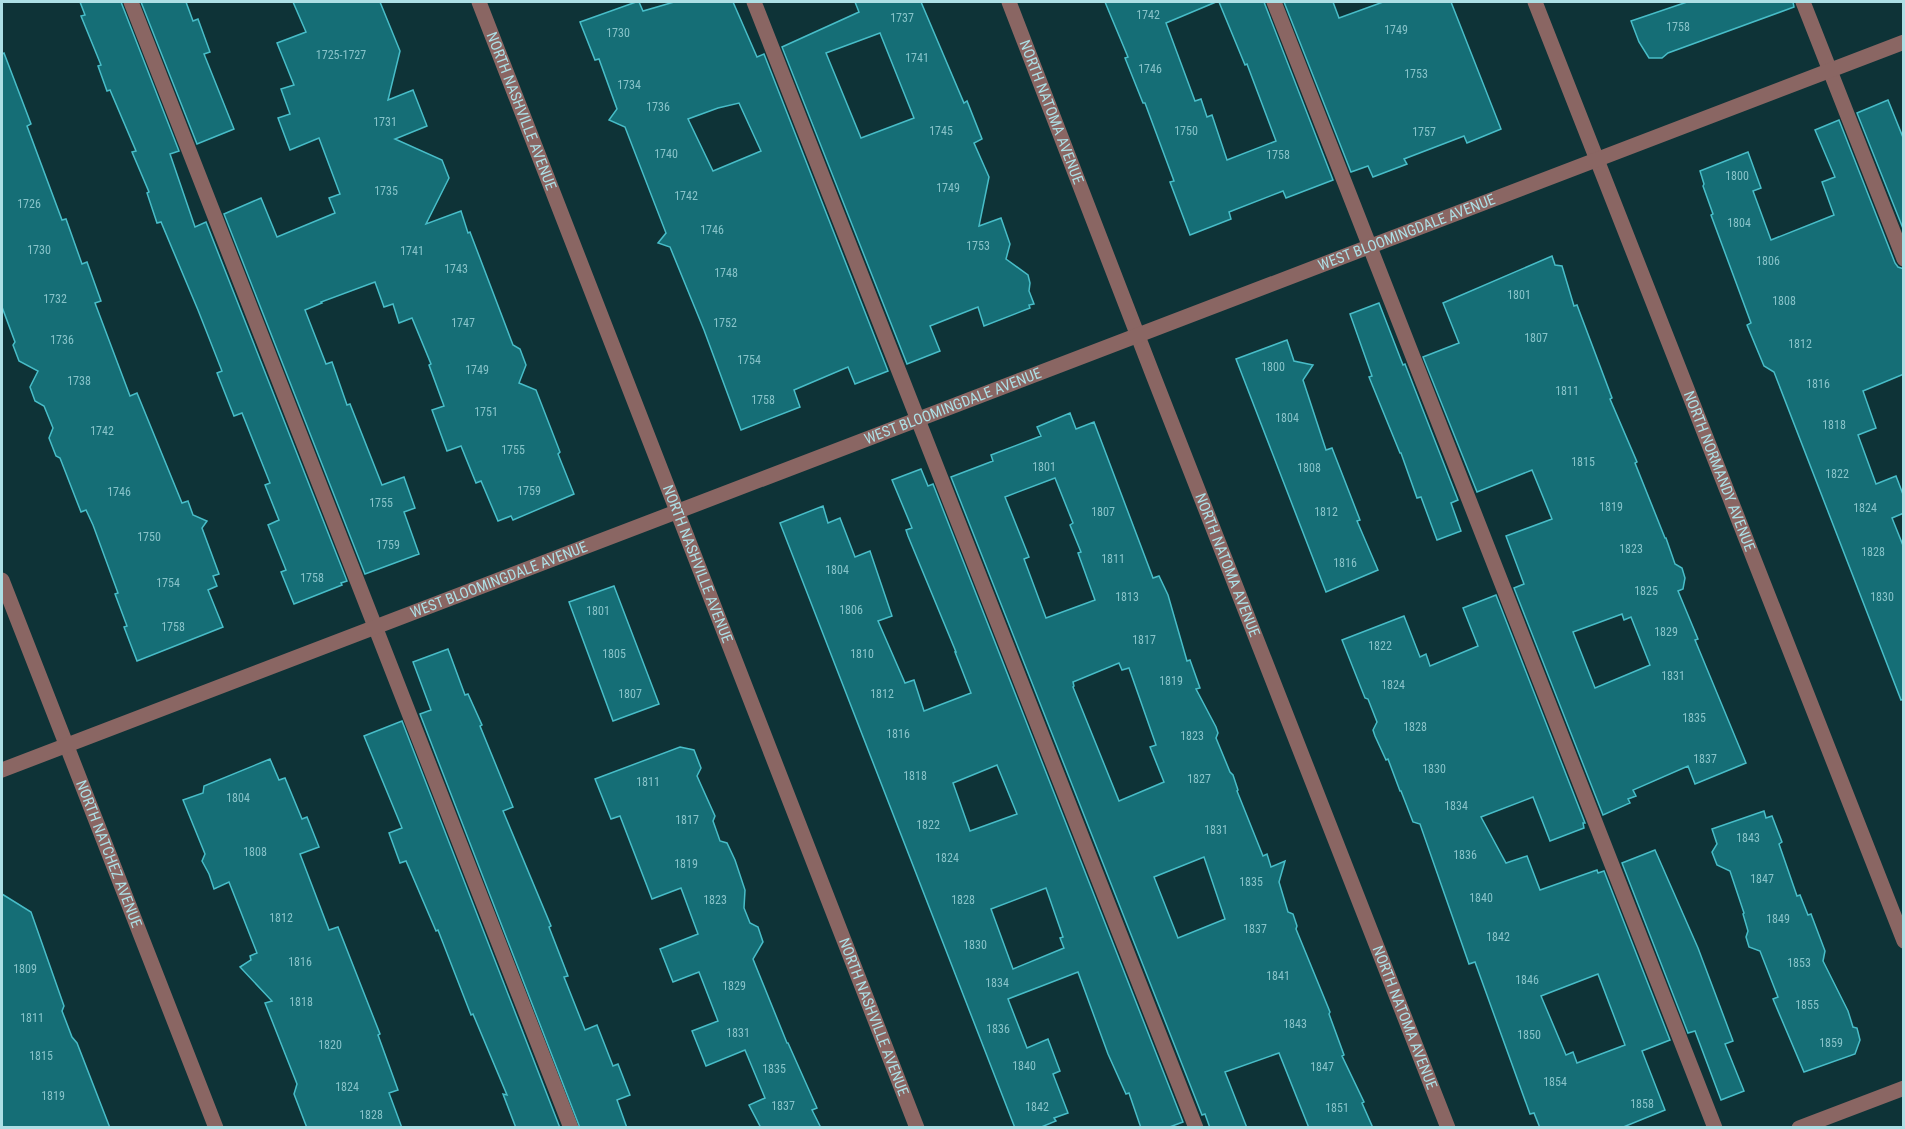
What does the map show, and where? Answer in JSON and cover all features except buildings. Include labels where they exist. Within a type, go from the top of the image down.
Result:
[{"type":"street","points":[[131,2],[571,1128]]},
{"type":"street","name":"NORTH NASHVILLE AVENUE","points":[[479,2],[918,1128]]},
{"type":"street","points":[[754,2],[1196,1128]]},
{"type":"street","name":"NORTH NATOMA AVENUE","points":[[1009,2],[1448,1128]]},
{"type":"street","points":[[1274,2],[1715,1128]]},
{"type":"street","name":"NORTH NORMANDY AVENUE","points":[[1535,2],[1595,160],[1904,941]]},
{"type":"street","points":[[1803,2],[1904,259]]},
{"type":"street","name":"WEST BLOOMINGDALE AVENUE","points":[[2,770],[1904,42]]},
{"type":"street","name":"NORTH NATCHEZ AVENUE","points":[[2,580],[216,1128]]},
{"type":"street","points":[[1799,1128],[1904,1088]]}]
